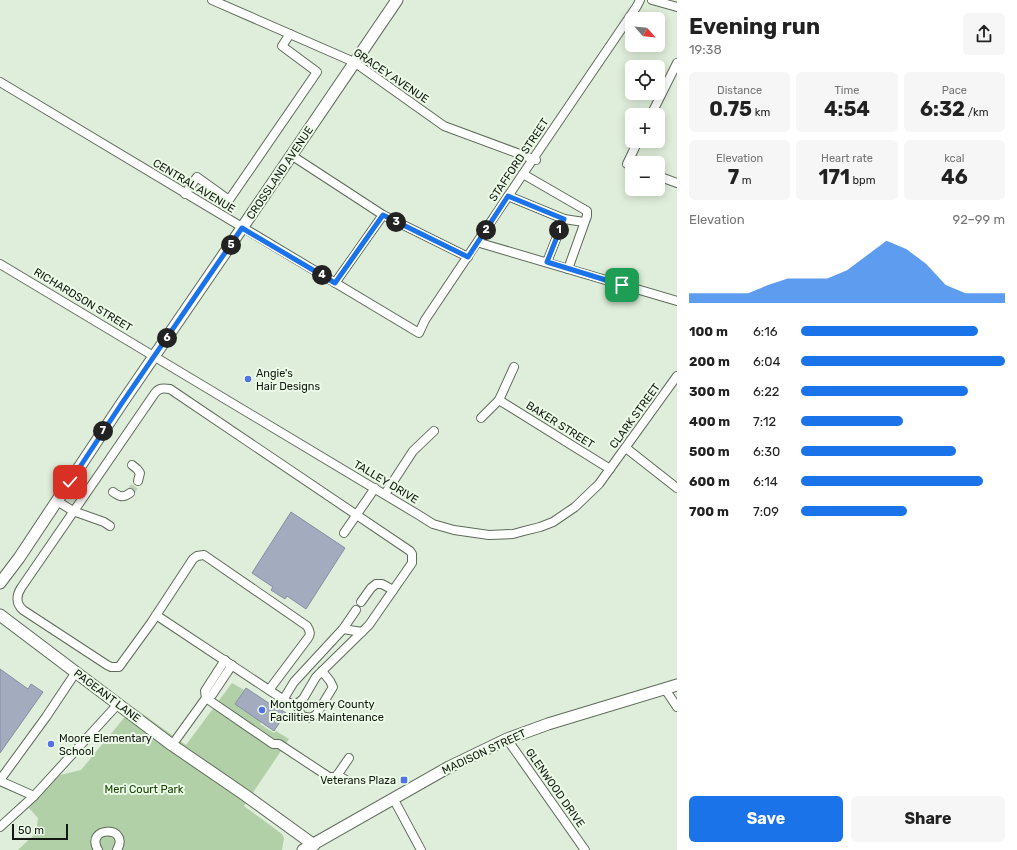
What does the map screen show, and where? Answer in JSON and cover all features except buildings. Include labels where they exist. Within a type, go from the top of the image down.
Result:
[{"type":"main road","name":"CROSSLAND AVENUE","points":[[0,583],[13,567],[154,356],[397,0]]},
{"type":"main road","name":"PAGEANT LANE","points":[[0,615],[172,745],[314,845]]},
{"type":"main road","name":"MADISON STREET","points":[[303,850],[449,767],[507,739],[548,724],[677,685]]},
{"type":"street","name":"GRACEY AVENUE","points":[[212,0],[354,62],[444,126],[534,159]]},
{"type":"street","name":"STAFFORD STREET","points":[[419,333],[425,320],[640,0]]},
{"type":"street","points":[[652,0],[677,7]]},
{"type":"street","points":[[185,194],[197,177],[229,200],[317,72],[282,46],[290,34]]},
{"type":"street","points":[[654,108],[677,63]]},
{"type":"street","name":"CENTRAL AVENUE","points":[[0,82],[419,333]]},
{"type":"street","points":[[291,155],[383,215],[468,257]]},
{"type":"street","points":[[523,174],[587,211],[568,269]]},
{"type":"street","points":[[665,179],[677,183]]},
{"type":"street","points":[[508,196],[564,219],[584,222]]},
{"type":"street","points":[[335,283],[383,215]]},
{"type":"street","points":[[547,262],[564,219]]},
{"type":"street","points":[[480,242],[677,301]]},
{"type":"street","name":"RICHARDSON STREET","points":[[0,264],[154,356]]},
{"type":"street","name":"TALLEY DRIVE","points":[[154,356],[434,524],[454,530],[489,535],[513,534],[540,528],[563,516],[590,494],[610,469]]},
{"type":"street","points":[[481,418],[499,400],[514,367]]},
{"type":"street","name":"CLARK STREET","points":[[610,469],[676,379]]},
{"type":"street","points":[[269,690],[308,638],[310,633],[309,630],[307,626],[207,557],[200,555],[193,559],[119,667],[112,667],[20,607],[17,601],[19,592],[158,390],[165,388],[170,389],[357,515],[412,554],[412,563],[376,616],[362,632],[322,671],[297,704]]},
{"type":"street","name":"BAKER STREET","points":[[499,400],[610,469]]},
{"type":"street","points":[[385,494],[413,451],[434,431]]},
{"type":"street","points":[[626,448],[677,488]]},
{"type":"street","points":[[132,465],[137,468],[140,473],[138,481]]},
{"type":"street","points":[[344,533],[375,488]]},
{"type":"street","points":[[113,492],[120,496],[124,496],[130,492]]},
{"type":"street","points":[[57,501],[73,512],[104,522],[110,526]]},
{"type":"street","points":[[361,602],[370,588],[376,584],[382,584],[393,590]]},
{"type":"street","points":[[283,700],[294,682],[343,629],[356,610]]},
{"type":"street","points":[[156,615],[229,662],[283,700],[297,704]]},
{"type":"street","points":[[343,629],[362,632]]},
{"type":"street","points":[[172,745],[206,698],[212,695],[229,662]]},
{"type":"street","points":[[297,704],[301,716],[310,718],[316,715],[333,687],[322,671]]},
{"type":"street","points":[[34,796],[0,781],[76,672]]},
{"type":"street","points":[[665,689],[677,707]]},
{"type":"street","points":[[206,698],[273,744],[279,744],[329,777],[333,778],[338,775],[350,758]]},
{"type":"street","points":[[0,827],[34,796],[118,704]]},
{"type":"street","name":"GLENWOOD DRIVE","points":[[507,739],[585,850]]},
{"type":"street","points":[[338,775],[346,780]]},
{"type":"street","points":[[393,798],[421,850]]},
{"type":"street","points":[[98,850],[96,839],[101,833],[109,831],[118,836],[120,844],[117,850]]},
{"type":"green space","name":"Meri Court Park","points":[[232,683],[244,690],[235,704],[261,722],[260,724],[274,733],[276,731],[289,739],[244,806],[282,834],[284,838],[282,850],[18,850],[36,833],[38,818],[28,807],[60,775],[81,770],[133,707],[186,745]]},
{"type":"tunnel","points":[[130,493],[138,481]]},
{"type":"place","name":"Angie's Hair Designs","points":[[248,379]]},
{"type":"place","name":"Montgomery County Facilities Maintenance","points":[[262,710]]},
{"type":"place","name":"Moore Elementary School","points":[[51,744]]},
{"type":"place","name":"Veterans Plaza","points":[[404,780]]},
{"type":"route","points":[[70,482],[122,403],[242,228],[335,283],[383,215],[468,257],[508,196],[564,219],[547,262],[622,285]]}]
